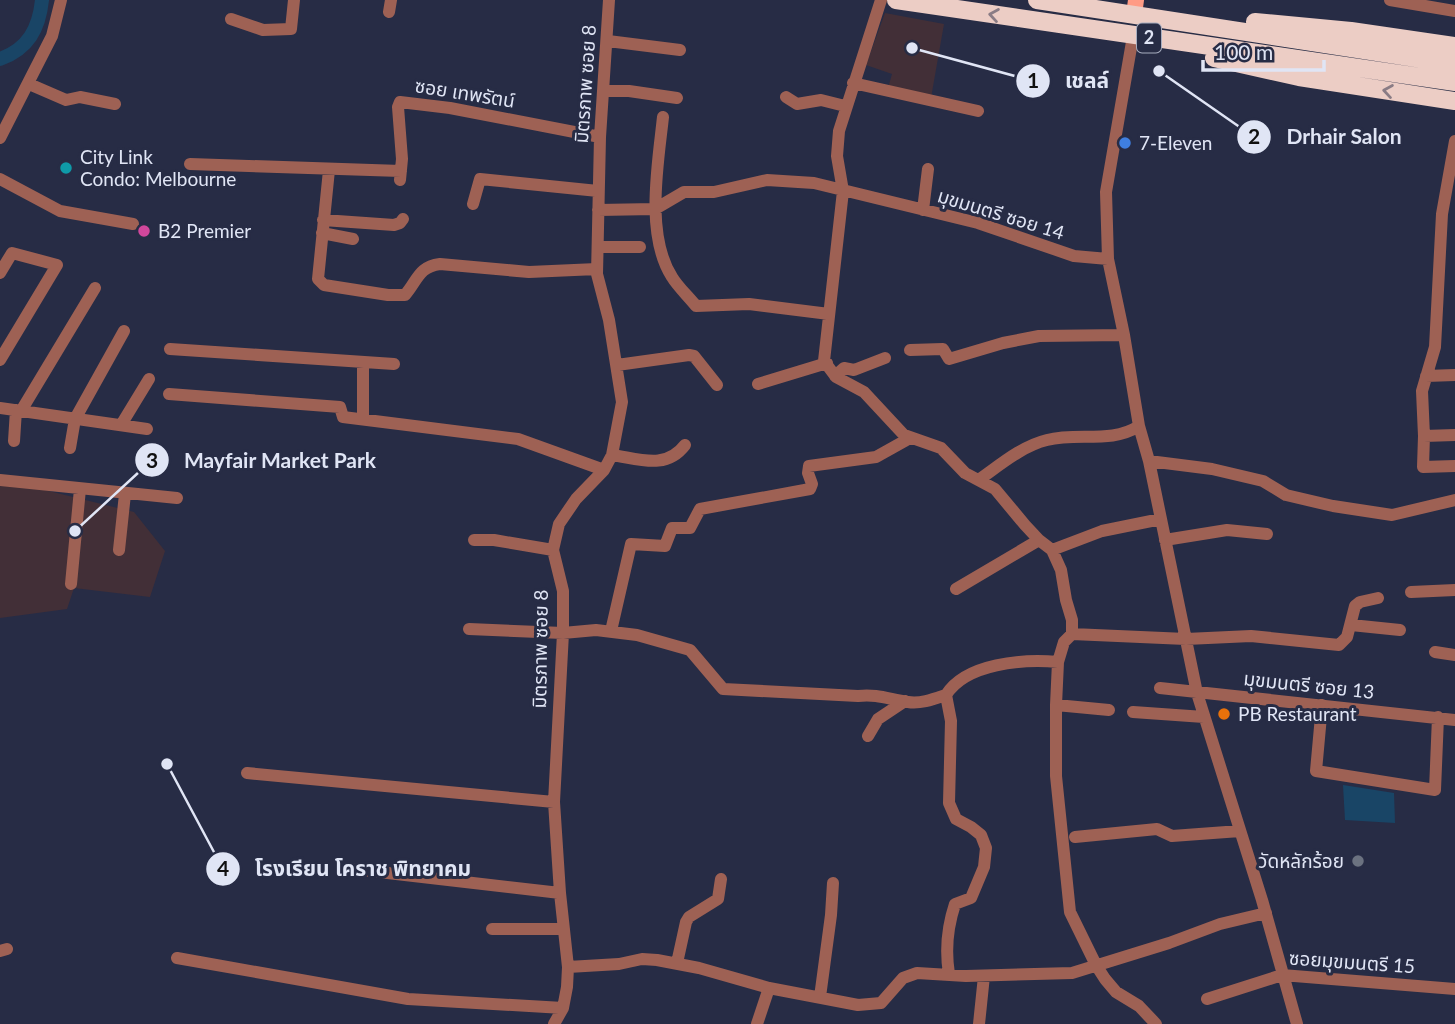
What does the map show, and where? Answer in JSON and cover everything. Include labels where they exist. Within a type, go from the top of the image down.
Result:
[{"type":"highway","name":"2","points":[[896,0],[1455,82]]},
{"type":"highway","name":"2","points":[[1037,0],[1135,7],[1207,26],[1455,64]]},
{"type":"highway","points":[[1207,26],[1213,18],[1351,31],[1455,46]]},
{"type":"highway","points":[[1203,47],[1206,57],[1299,77],[1455,101]]},
{"type":"street","points":[[0,138],[52,36],[61,0]]},
{"type":"street","points":[[231,19],[263,30],[291,29],[294,0]]},
{"type":"street","name":"มิตรภาพ ซอย 8","points":[[554,1024],[563,1008],[568,967],[554,802],[563,591],[553,550],[559,524],[576,499],[604,470],[612,455],[622,402],[597,269],[600,137],[610,0]]},
{"type":"street","points":[[881,0],[870,40],[845,106],[837,156],[843,191],[824,360],[835,376],[864,392],[904,435],[941,448],[965,473],[995,489],[1039,540],[1052,550],[1060,570],[1073,634]]},
{"type":"street","points":[[1390,0],[1455,10]]},
{"type":"street","points":[[1133,36],[1106,191],[1108,259],[1139,426],[1149,461],[1197,693],[1266,913],[1297,1024]]},
{"type":"street","points":[[608,41],[680,50]]},
{"type":"street","points":[[853,83],[978,111]]},
{"type":"street","points":[[29,85],[66,100],[79,97],[115,104]]},
{"type":"street","points":[[603,91],[629,91],[677,98]]},
{"type":"street","points":[[786,97],[797,104],[821,100],[845,106]]},
{"type":"street","name":"ซอย เทพรัตน์","points":[[329,170],[401,176],[400,102],[450,108],[600,137]]},
{"type":"street","points":[[663,117],[655,209],[660,246],[671,276],[696,306],[749,304],[829,314]]},
{"type":"street","points":[[1455,141],[1442,214],[1435,347],[1422,391],[1423,467],[1455,466]]},
{"type":"street","points":[[191,164],[329,170],[318,279],[324,285],[405,295],[422,270],[430,265],[529,272],[597,269]]},
{"type":"street","points":[[923,210],[928,169]]},
{"type":"street","points":[[0,178],[60,211],[133,224]]},
{"type":"street","points":[[473,204],[480,179],[598,191]]},
{"type":"street","name":"มุขมนตรี ซอย 14","points":[[655,209],[684,192],[715,192],[767,180],[814,183],[978,223],[1074,256],[1108,259]]},
{"type":"street","points":[[598,210],[655,209]]},
{"type":"street","points":[[323,220],[394,225],[403,219]]},
{"type":"street","points":[[322,233],[353,239]]},
{"type":"street","points":[[597,247],[640,247]]},
{"type":"street","points":[[0,273],[12,253],[57,265],[0,360]]},
{"type":"street","points":[[14,441],[19,411],[96,288]]},
{"type":"street","points":[[70,447],[75,419],[124,331]]},
{"type":"street","points":[[910,350],[943,349],[949,359],[1003,342],[1039,336],[1124,335]]},
{"type":"street","points":[[170,349],[394,364]]},
{"type":"street","points":[[617,365],[694,356],[718,385]]},
{"type":"street","points":[[835,376],[844,368],[854,370],[885,358]]},
{"type":"street","points":[[363,363],[363,418]]},
{"type":"street","points":[[758,384],[827,363]]},
{"type":"street","points":[[1426,376],[1455,375]]},
{"type":"street","points":[[121,425],[149,379]]},
{"type":"street","points":[[169,394],[340,407],[343,416],[518,439],[604,470]]},
{"type":"street","points":[[0,408],[147,429]]},
{"type":"street","points":[[980,479],[1010,458],[1047,440],[1111,438],[1139,426]]},
{"type":"street","points":[[1424,436],[1455,435]]},
{"type":"street","points":[[611,631],[631,544],[665,546],[672,528],[690,528],[700,509],[810,489],[812,484],[808,473],[809,466],[876,457],[910,438]]},
{"type":"street","points":[[612,455],[663,462],[677,456],[685,445]]},
{"type":"street","points":[[1149,461],[1212,468],[1263,481],[1286,495],[1392,515],[1455,500]]},
{"type":"street","points":[[0,480],[177,498]]},
{"type":"street","points":[[71,584],[80,489]]},
{"type":"street","points":[[119,550],[125,494]]},
{"type":"street","points":[[1052,550],[1102,531],[1161,519]]},
{"type":"street","points":[[1166,540],[1227,530],[1267,534]]},
{"type":"street","points":[[474,540],[494,540],[553,550]]},
{"type":"street","points":[[956,589],[1039,540]]},
{"type":"street","points":[[1411,592],[1455,590]]},
{"type":"street","points":[[1156,1024],[1139,1006],[1116,992],[1096,965],[1070,912],[1056,776],[1058,662],[1064,642],[1073,634],[1186,639],[1251,636],[1339,645],[1347,637],[1355,606],[1360,602],[1378,598]]},
{"type":"street","points":[[1351,625],[1400,630]]},
{"type":"street","points":[[469,629],[563,634],[596,630],[637,635],[690,650],[723,689],[858,696],[878,694],[905,701],[925,701],[946,695],[954,683],[971,674],[1016,661],[1058,662]]},
{"type":"street","points":[[1435,652],[1455,655]]},
{"type":"street","name":"มุขมนตรี ซอย 13","points":[[1160,688],[1455,720]]},
{"type":"street","points":[[946,695],[951,721],[949,803],[956,819],[981,835],[986,848],[984,867],[971,898],[955,904],[951,916],[945,951],[949,974]]},
{"type":"street","points":[[868,736],[878,719],[905,701]]},
{"type":"street","points":[[1056,705],[1109,710]]},
{"type":"street","points":[[1322,705],[1316,771],[1435,790],[1438,717]]},
{"type":"street","points":[[1133,712],[1204,717]]},
{"type":"street","points":[[247,773],[554,802]]},
{"type":"street","points":[[1075,836],[1157,829],[1172,836],[1240,831]]},
{"type":"street","points":[[353,869],[560,892]]},
{"type":"street","points":[[677,963],[686,922],[689,917],[718,899],[721,879]]},
{"type":"street","points":[[820,997],[833,883]]},
{"type":"street","points":[[568,967],[619,964],[642,959],[677,963],[769,988],[858,1005],[881,1003],[903,978],[917,974],[984,976],[1072,973],[1220,924],[1266,913]]},
{"type":"street","points":[[492,929],[563,929]]},
{"type":"street","points":[[177,958],[408,999],[563,1008]]},
{"type":"street","name":"ซอยมุขมนตรี 15","points":[[1208,999],[1282,975],[1455,989]]},
{"type":"street","points":[[978,1024],[984,976]]},
{"type":"street","points":[[757,1024],[769,988]]},
{"type":"shaded area","points":[[885,13],[944,24],[931,98],[888,88],[892,74],[866,65]]},
{"type":"shaded area","points":[[0,479],[134,512],[165,551],[150,597],[74,588],[67,609],[0,618]]},
{"type":"water","points":[[1343,785],[1394,793],[1395,823],[1345,820]]},
{"type":"waterway","points":[[0,59],[18,50],[30,37],[38,20],[42,0]]},
{"type":"place","name":"เชลล์","points":[[912,48]]},
{"type":"place","name":"Drhair Salon","points":[[1159,71]]},
{"type":"place","name":"7-Eleven","points":[[1125,143]]},
{"type":"place","name":"City Link Condo: Melbourne","points":[[66,168]]},
{"type":"place","name":"B2 Premier","points":[[144,231]]},
{"type":"place","name":"Mayfair Market Park","points":[[75,531]]},
{"type":"place","name":"PB Restaurant","points":[[1224,714]]},
{"type":"place","name":"โรงเรียน โคราช พิทยาคม","points":[[167,764]]},
{"type":"place","name":"วัดหลักร้อย","points":[[1358,861]]}]
